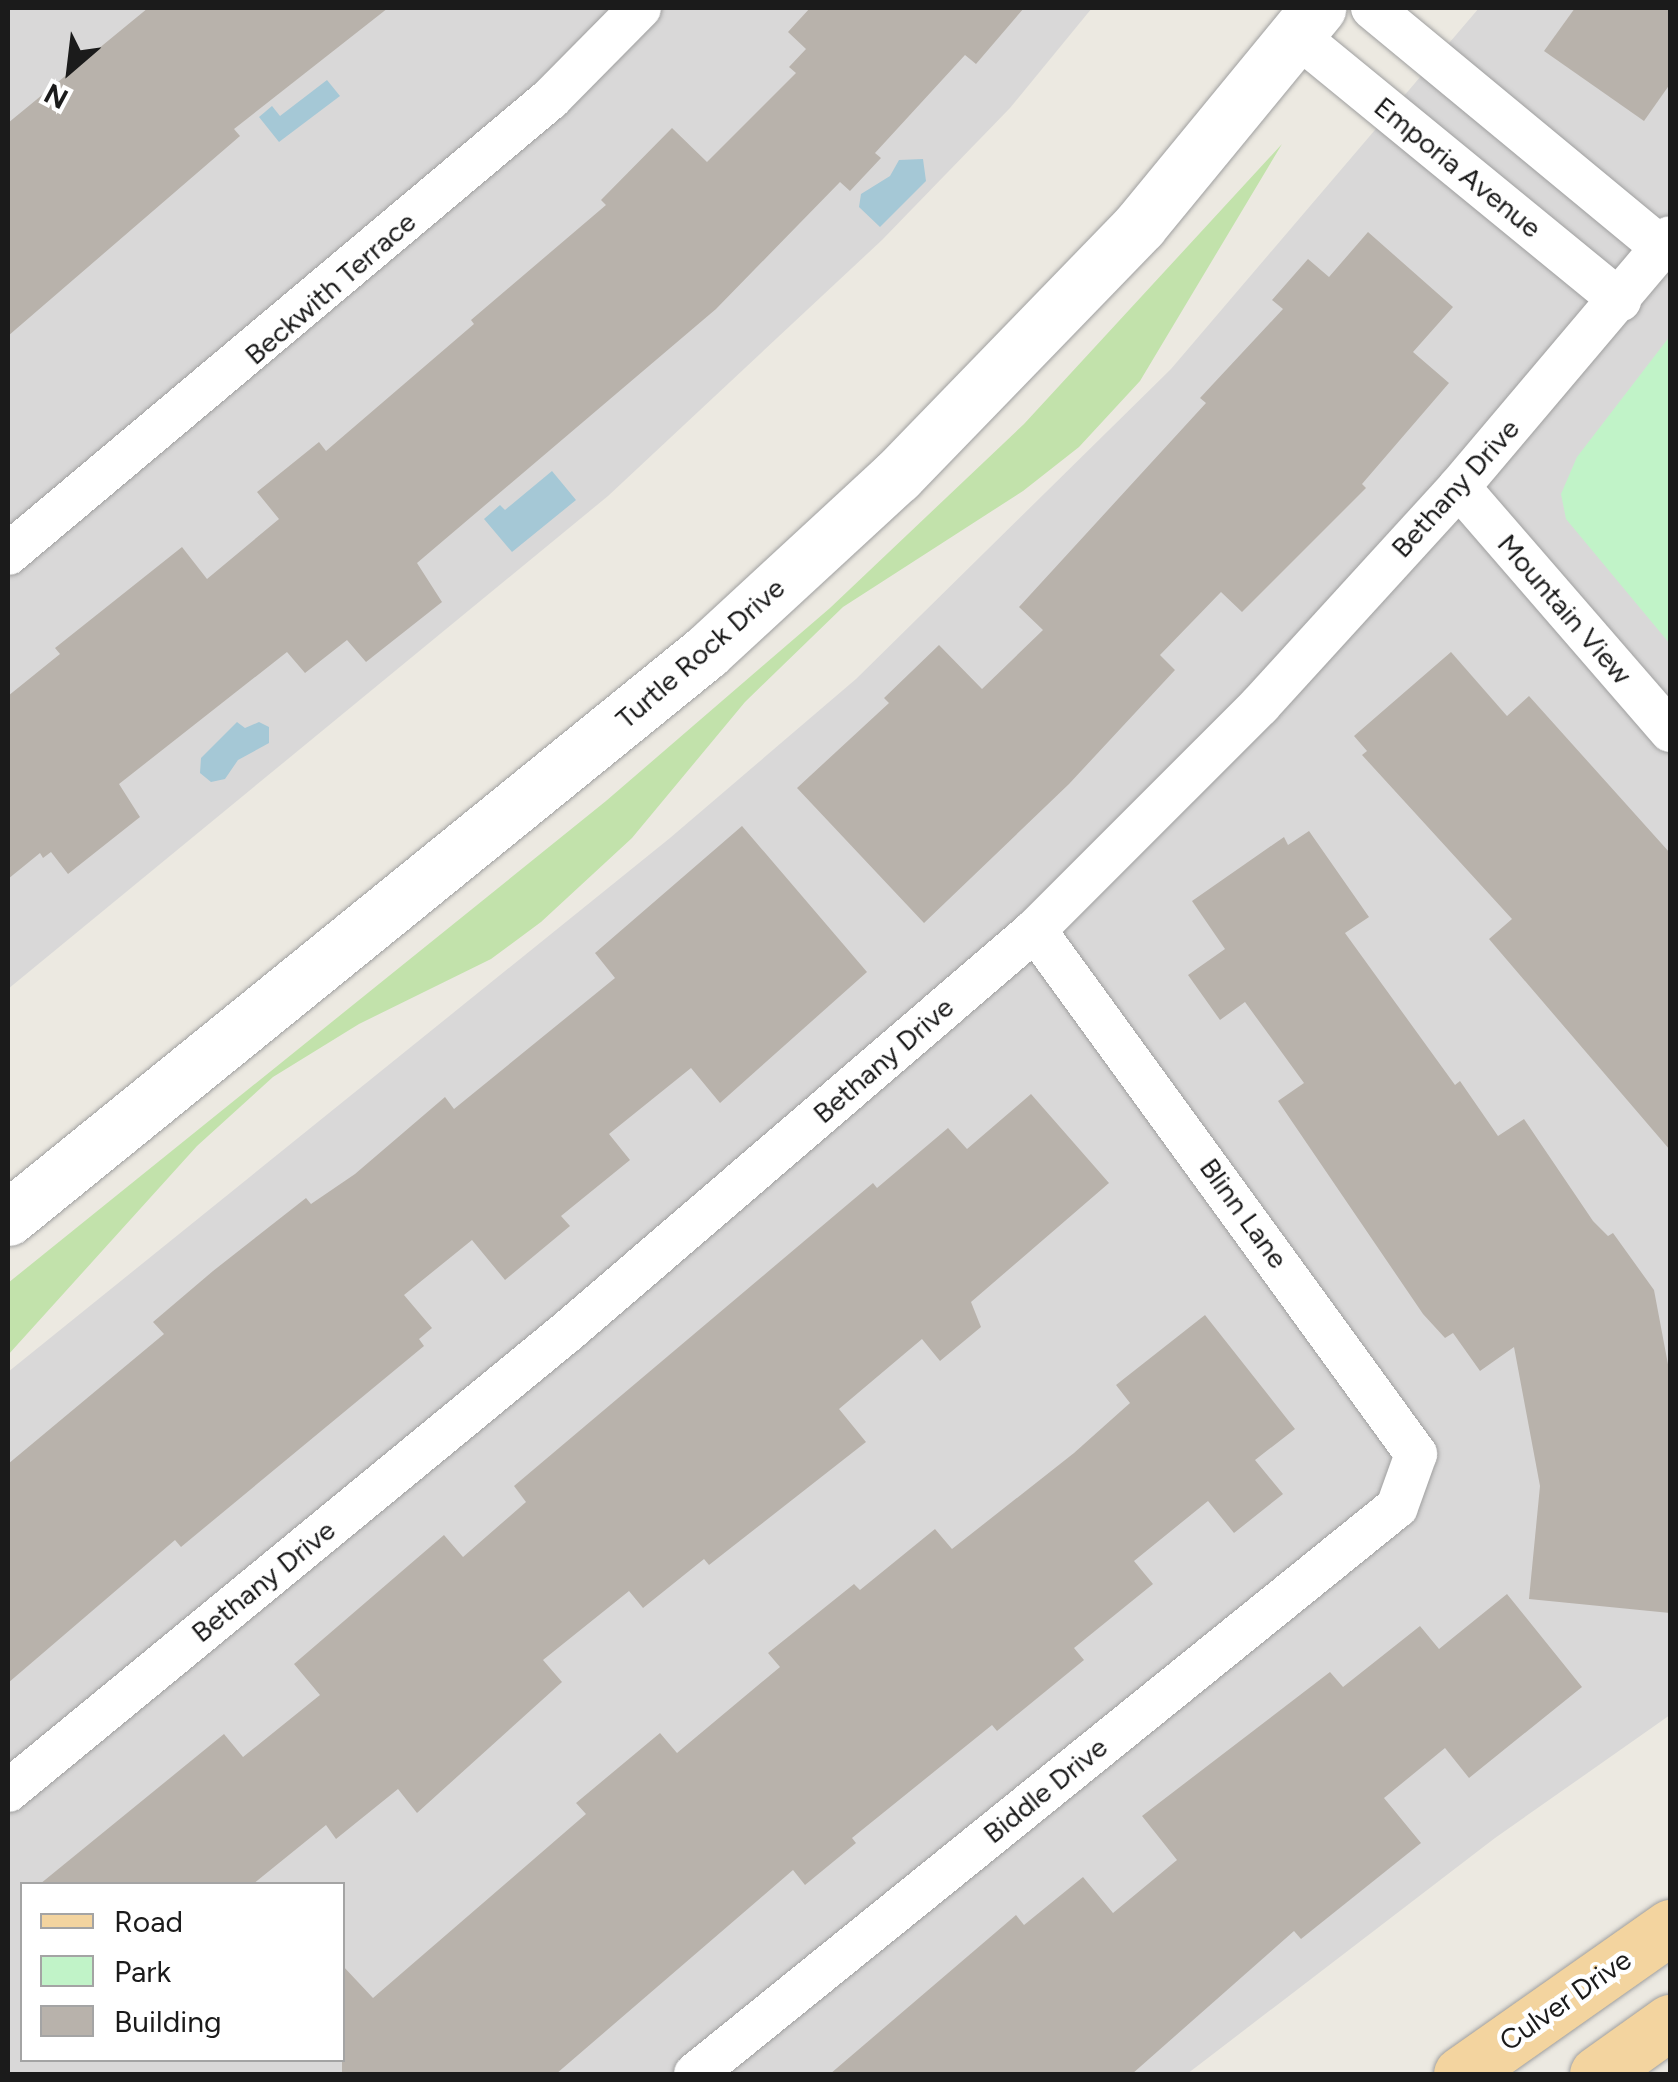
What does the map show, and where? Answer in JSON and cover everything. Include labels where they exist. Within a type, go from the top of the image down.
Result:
[{"type":"main road","name":"Culver Drive","points":[[1461,2074],[1670,1927]]},
{"type":"main road","points":[[1597,2074],[1670,2022]]},
{"type":"street","name":"Beckwith Terrace","points":[[8,554],[550,99],[640,8]]},
{"type":"street","points":[[1372,8],[1666,243]]},
{"type":"street","name":"Emporia Avenue","points":[[1307,21],[1620,300]]},
{"type":"street","name":"Turtle Rock Drive","points":[[8,1218],[706,652],[897,476],[1140,226],[1307,21]]},
{"type":"street","name":"Bethany Drive","points":[[8,1791],[568,1331],[1036,930],[1260,705],[1458,487],[1666,243]]},
{"type":"street","name":"Mountain View","points":[[1458,487],[1670,730]]},
{"type":"street","name":"Blinn Lane","points":[[1036,930],[1416,1454],[1397,1507]]},
{"type":"street","name":"Biddle Drive","points":[[695,2074],[1397,1507]]},
{"type":"shaded area","points":[[8,8],[1092,8],[1010,108],[882,240],[608,496],[8,989]]},
{"type":"shaded area","points":[[1479,8],[1670,8],[1670,1715],[1495,1838],[1187,2074],[8,2074],[8,1372],[670,838],[856,679],[1171,369]]},
{"type":"green space","points":[[1282,144],[1140,381],[1079,447],[1023,491],[843,607],[745,702],[632,838],[541,922],[491,959],[359,1024],[273,1077],[197,1146],[8,1355],[8,1283],[606,801],[830,608],[1024,424]]},
{"type":"green space","points":[[1670,336],[1670,644],[1566,519],[1561,494],[1577,457]]},
{"type":"water","points":[[327,80],[340,96],[279,142],[259,117],[272,106],[280,116]]},
{"type":"water","points":[[923,159],[926,181],[880,227],[859,207],[861,194],[890,176],[899,160]]},
{"type":"water","points":[[552,471],[576,500],[512,552],[484,519],[500,505],[505,510]]},
{"type":"water","points":[[237,722],[245,728],[259,722],[269,727],[269,743],[238,760],[225,779],[211,782],[200,773],[201,758]]},
{"type":"building","points":[[148,8],[388,8],[234,129],[240,136],[8,336],[8,123]]},
{"type":"building","points":[[810,8],[1024,8],[976,64],[965,55],[875,153],[881,158],[850,191],[840,182],[716,309],[417,563],[442,602],[366,662],[347,640],[305,673],[287,652],[119,784],[140,817],[68,874],[51,852],[43,858],[40,853],[8,879],[8,696],[60,654],[55,648],[182,547],[207,579],[279,519],[257,492],[319,442],[326,451],[474,324],[471,320],[606,205],[601,200],[672,128],[707,162],[796,73],[789,67],[806,49],[788,32]]},
{"type":"building","points":[[1575,8],[1670,8],[1670,84],[1644,121],[1544,51]]},
{"type":"building","points":[[1368,232],[1453,307],[1413,352],[1449,383],[1362,484],[1366,488],[1242,612],[1221,592],[1160,655],[1175,670],[1069,784],[924,923],[797,788],[889,703],[884,698],[939,645],[982,689],[1043,630],[1019,607],[1206,403],[1200,398],[1283,309],[1272,300],[1308,259],[1329,277]]},
{"type":"building","points":[[1451,652],[1507,716],[1529,696],[1670,853],[1670,1150],[1489,939],[1512,919],[1362,755],[1367,751],[1354,736]]},
{"type":"building","points":[[742,826],[867,972],[720,1103],[691,1068],[609,1134],[630,1160],[561,1216],[570,1226],[505,1280],[472,1240],[404,1295],[432,1328],[419,1339],[424,1346],[181,1547],[175,1540],[8,1683],[8,1464],[164,1334],[153,1322],[213,1271],[306,1198],[311,1204],[355,1174],[445,1097],[454,1109],[615,978],[595,953]]},
{"type":"building","points":[[1309,831],[1369,917],[1345,933],[1455,1085],[1460,1081],[1498,1136],[1524,1119],[1593,1221],[1608,1236],[1613,1233],[1654,1290],[1670,1375],[1670,1613],[1529,1599],[1540,1486],[1514,1347],[1480,1371],[1453,1333],[1445,1338],[1423,1314],[1278,1101],[1304,1083],[1245,1002],[1220,1020],[1188,975],[1225,949],[1192,901],[1284,837],[1288,845]]},
{"type":"building","points":[[1031,1094],[1109,1183],[971,1302],[981,1327],[940,1361],[922,1339],[839,1409],[866,1442],[709,1565],[704,1559],[643,1608],[629,1591],[543,1660],[562,1682],[417,1813],[398,1789],[336,1839],[326,1825],[255,1882],[42,1882],[224,1734],[243,1757],[320,1695],[294,1664],[444,1535],[463,1557],[526,1502],[514,1486],[873,1183],[877,1188],[948,1128],[967,1149]]},
{"type":"building","points":[[1205,1315],[1295,1429],[1255,1460],[1283,1494],[1234,1533],[1208,1501],[1134,1561],[1153,1584],[1074,1648],[1084,1660],[997,1731],[992,1725],[852,1838],[856,1843],[805,1885],[793,1870],[556,2074],[342,2074],[345,1968],[373,1998],[586,1814],[576,1803],[660,1733],[677,1753],[780,1667],[768,1653],[854,1584],[860,1590],[935,1529],[952,1549],[1074,1453],[1130,1403],[1116,1385]]},
{"type":"building","points":[[1507,1594],[1582,1687],[1469,1778],[1445,1748],[1384,1798],[1421,1843],[1301,1939],[1294,1931],[1132,2074],[830,2074],[1016,1915],[1024,1925],[1083,1877],[1113,1913],[1177,1860],[1142,1816],[1330,1672],[1343,1687],[1420,1626],[1439,1649]]}]
